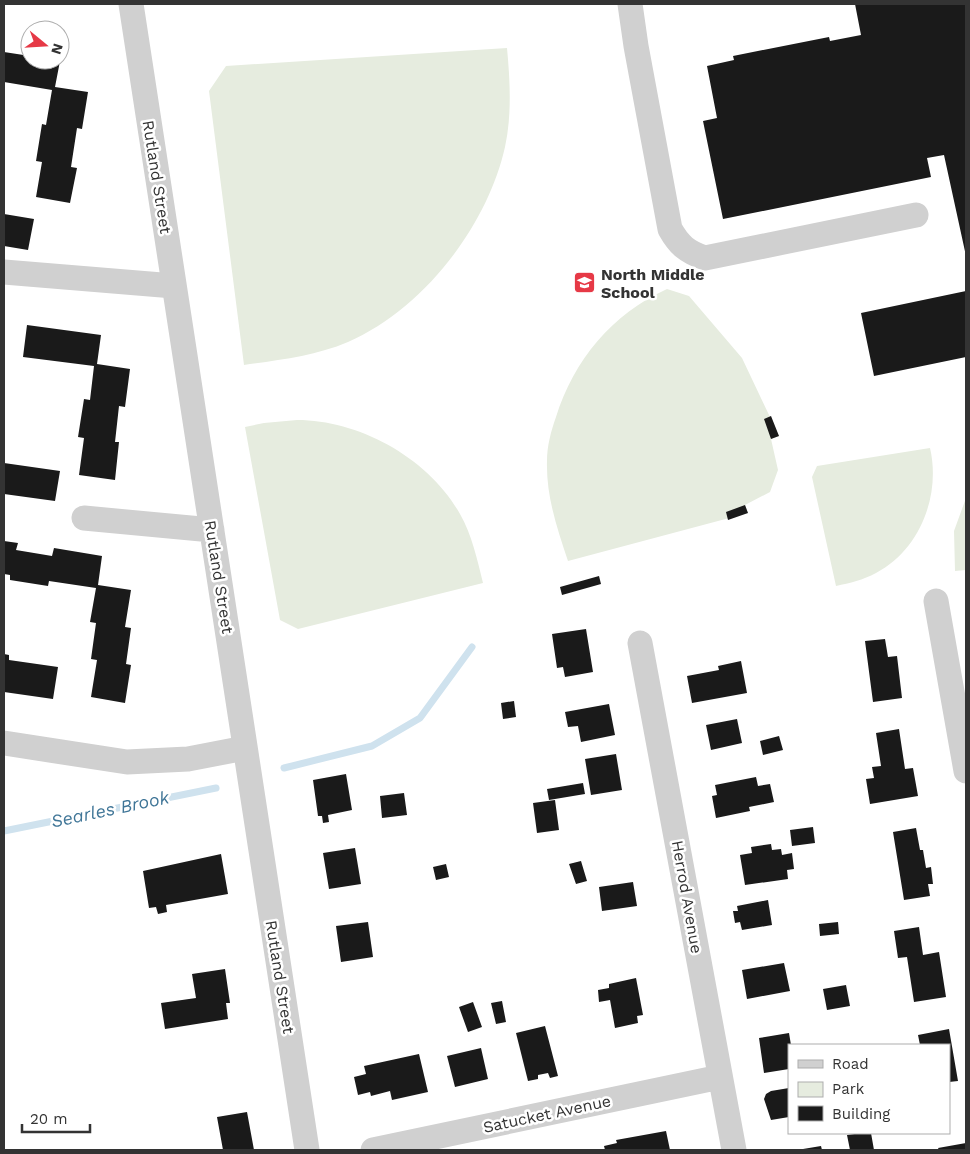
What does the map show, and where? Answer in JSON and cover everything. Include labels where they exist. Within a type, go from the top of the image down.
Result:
[{"type":"street","name":"Rutland Street","points":[[131,4],[307,1150]]},
{"type":"street","points":[[630,4],[670,229],[679,244],[690,253],[705,258],[916,215]]},
{"type":"street","points":[[4,272],[174,286]]},
{"type":"street","points":[[84,518],[212,530]]},
{"type":"street","points":[[936,601],[966,771]]},
{"type":"street","name":"Herrod Avenue","points":[[640,643],[734,1150]]},
{"type":"street","points":[[4,743],[128,762],[188,759],[245,748]]},
{"type":"street","name":"Satucket Avenue","points":[[374,1150],[720,1077]]},
{"type":"green space","points":[[507,48],[510,110],[505,147],[496,177],[483,207],[467,235],[448,262],[426,287],[402,309],[376,327],[348,342],[310,354],[244,365],[209,91],[226,66]]},
{"type":"green space","points":[[667,289],[689,296],[742,358],[779,436],[771,439],[778,470],[770,492],[745,505],[748,513],[568,561],[553,512],[548,487],[547,455],[556,417],[573,376],[598,341],[612,325],[629,312],[647,299]]},
{"type":"green space","points":[[297,420],[321,422],[368,435],[390,446],[430,476],[447,494],[468,530],[483,583],[298,629],[280,620],[245,427]]},
{"type":"green space","points":[[930,448],[933,466],[929,502],[924,520],[915,536],[905,550],[876,573],[836,586],[812,477],[817,466]]},
{"type":"green space","points":[[966,498],[966,570],[955,571],[954,531]]},
{"type":"building","points":[[855,4],[966,4],[966,256],[944,155],[927,158],[931,177],[723,219],[703,121],[717,118],[707,66],[734,60],[733,56],[829,37],[830,41],[861,35]]},
{"type":"building","points":[[4,52],[20,54],[20,70],[58,70],[55,87],[88,92],[82,129],[77,128],[71,167],[77,168],[70,203],[36,197],[42,162],[36,161],[42,124],[46,125],[52,90],[4,82]]},
{"type":"building","points":[[4,214],[34,219],[28,250],[4,246]]},
{"type":"building","points":[[966,291],[966,357],[874,376],[861,313]]},
{"type":"building","points":[[27,325],[101,335],[97,364],[130,369],[125,407],[119,406],[115,442],[119,442],[115,480],[79,475],[84,438],[78,437],[84,399],[90,400],[94,366],[23,357]]},
{"type":"building","points":[[771,416],[779,436],[771,439],[764,419]]},
{"type":"building","points":[[4,463],[60,471],[55,501],[4,494]]},
{"type":"building","points":[[745,505],[748,513],[728,520],[726,512]]},
{"type":"building","points":[[4,541],[18,543],[16,550],[52,556],[54,548],[102,556],[98,585],[131,590],[125,627],[131,628],[126,664],[131,665],[125,703],[91,697],[97,660],[91,659],[96,623],[90,622],[96,588],[49,581],[48,586],[10,580],[10,575],[4,574]]},
{"type":"building","points":[[599,576],[601,584],[562,595],[560,587]]},
{"type":"building","points":[[586,629],[593,672],[565,677],[563,667],[557,668],[552,634]]},
{"type":"building","points":[[885,639],[888,657],[897,656],[902,698],[873,702],[865,641]]},
{"type":"building","points":[[4,654],[9,655],[9,660],[58,667],[53,699],[4,692]]},
{"type":"building","points":[[741,661],[747,693],[692,703],[687,676],[719,670],[718,666]]},
{"type":"building","points":[[514,701],[516,717],[503,719],[501,703]]},
{"type":"building","points":[[609,704],[615,735],[581,742],[578,726],[568,727],[565,712]]},
{"type":"building","points":[[737,719],[742,743],[711,750],[706,725]]},
{"type":"building","points":[[899,729],[905,769],[913,768],[918,796],[870,804],[866,779],[874,778],[872,767],[881,766],[876,733]]},
{"type":"building","points":[[779,736],[783,750],[763,755],[760,741]]},
{"type":"building","points":[[616,754],[622,790],[591,795],[585,759]]},
{"type":"building","points":[[346,774],[352,810],[328,815],[329,822],[323,823],[322,816],[318,816],[313,780]]},
{"type":"building","points":[[756,777],[758,786],[770,784],[774,802],[749,807],[750,811],[716,818],[712,796],[717,795],[715,785]]},
{"type":"building","points":[[583,783],[585,794],[549,800],[547,789]]},
{"type":"building","points":[[404,793],[407,815],[382,818],[380,796]]},
{"type":"building","points":[[555,800],[559,830],[537,833],[533,803]]},
{"type":"building","points":[[813,827],[815,843],[792,846],[790,830]]},
{"type":"building","points":[[916,828],[926,868],[931,867],[933,884],[928,884],[930,896],[904,900],[893,832]]},
{"type":"building","points":[[771,844],[772,850],[781,849],[782,855],[792,853],[794,869],[787,870],[788,879],[745,885],[740,855],[752,853],[751,847]]},
{"type":"building","points":[[355,848],[361,884],[329,889],[323,853]]},
{"type":"building","points":[[221,854],[228,894],[166,905],[167,912],[158,914],[156,907],[149,908],[143,871]]},
{"type":"building","points":[[581,861],[587,881],[576,884],[569,864]]},
{"type":"building","points":[[446,864],[449,877],[436,880],[433,867]]},
{"type":"building","points":[[633,882],[637,906],[602,911],[599,887]]},
{"type":"building","points":[[768,900],[772,925],[742,930],[740,922],[735,923],[733,911],[738,911],[737,906]]},
{"type":"building","points":[[368,922],[373,957],[341,962],[336,926]]},
{"type":"building","points":[[838,922],[839,934],[820,936],[819,924]]},
{"type":"building","points":[[919,927],[923,955],[939,952],[946,997],[914,1002],[907,957],[898,958],[894,931]]},
{"type":"building","points":[[784,963],[790,991],[747,999],[742,970]]},
{"type":"building","points":[[225,969],[230,1003],[226,1003],[228,1019],[165,1029],[161,1003],[196,998],[192,974]]},
{"type":"building","points":[[636,978],[643,1015],[637,1016],[638,1023],[615,1028],[610,1000],[599,1002],[598,990],[609,988],[609,984]]},
{"type":"building","points":[[846,985],[850,1006],[827,1010],[823,989]]},
{"type":"building","points":[[502,1001],[506,1022],[496,1024],[491,1003]]},
{"type":"building","points":[[473,1002],[482,1027],[468,1032],[459,1007]]},
{"type":"building","points":[[545,1026],[558,1076],[550,1078],[548,1073],[538,1075],[538,1079],[528,1081],[516,1033]]},
{"type":"building","points":[[949,1029],[958,1081],[950,1082],[950,1044],[920,1044],[918,1035]]},
{"type":"building","points":[[789,1033],[791,1044],[788,1044],[788,1069],[764,1073],[759,1038]]},
{"type":"building","points":[[481,1048],[488,1079],[455,1087],[447,1056]]},
{"type":"building","points":[[419,1054],[428,1092],[392,1100],[390,1091],[371,1096],[370,1092],[358,1095],[354,1077],[366,1074],[364,1066]]},
{"type":"building","points":[[788,1088],[788,1117],[771,1120],[764,1099],[766,1094],[771,1091]]},
{"type":"building","points":[[247,1112],[254,1150],[223,1150],[217,1117]]},
{"type":"building","points":[[666,1131],[670,1150],[605,1150],[604,1146],[617,1143],[616,1140]]},
{"type":"building","points":[[871,1134],[874,1150],[850,1150],[847,1135]]},
{"type":"building","points":[[966,1143],[966,1150],[939,1150],[938,1148]]},
{"type":"building","points":[[821,1146],[822,1150],[803,1150],[803,1149]]},
{"type":"waterway","name":"Searles Brook","points":[[284,768],[372,746],[420,718],[472,647]]},
{"type":"waterway","name":"Searles Brook","points":[[4,831],[216,788]]},
{"type":"place","name":"North Middle School","points":[[585,283]]}]
